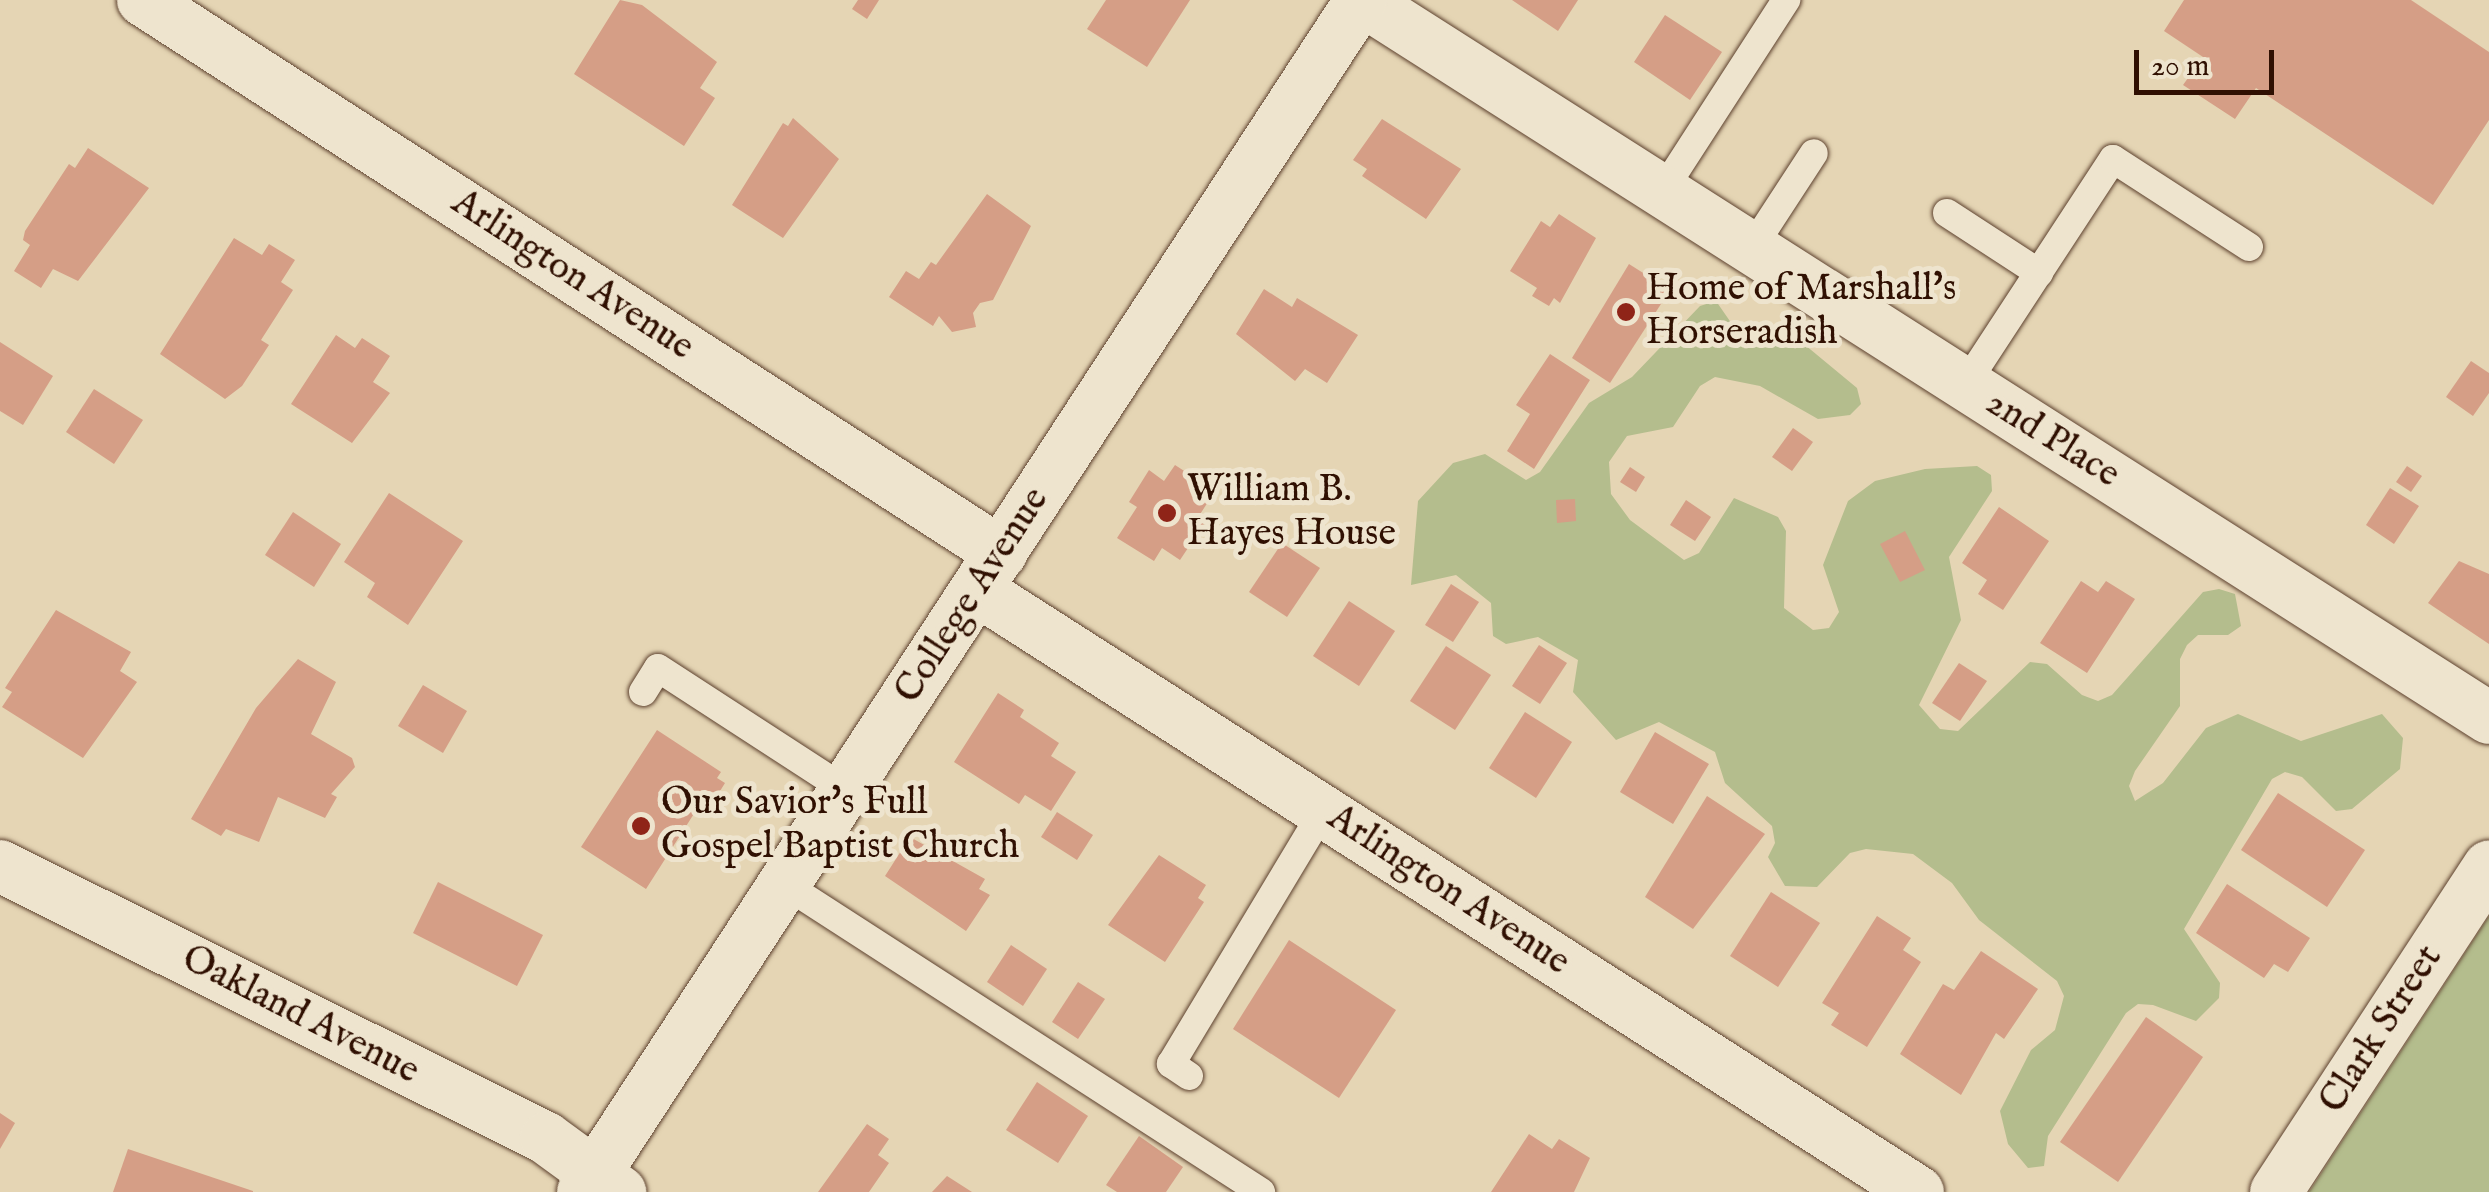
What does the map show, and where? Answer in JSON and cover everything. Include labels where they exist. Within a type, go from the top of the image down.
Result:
[{"type":"street","name":"Arlington Avenue","points":[[142,0],[989,572],[1323,811],[1918,1192]]},
{"type":"street","name":"College Avenue","points":[[599,1186],[784,884],[1362,0]]},
{"type":"street","name":"2nd Place","points":[[1362,0],[2489,718]]},
{"type":"street","name":"Oakland Avenue","points":[[0,866],[546,1138],[599,1186]]},
{"type":"street","name":"Clark Street","points":[[2276,1192],[2489,867]]},
{"type":"lane","points":[[1662,192],[1786,0]]},
{"type":"lane","points":[[1752,248],[1814,154]]},
{"type":"lane","points":[[1966,385],[2113,158],[2249,247]]},
{"type":"lane","points":[[1947,213],[2039,273]]},
{"type":"lane","points":[[643,692],[658,668],[846,790]]},
{"type":"lane","points":[[1189,1076],[1170,1064],[1323,811]]},
{"type":"lane","points":[[784,884],[1261,1192]]},
{"type":"green space","points":[[1716,301],[1743,340],[1793,335],[1857,388],[1861,404],[1850,415],[1818,419],[1760,386],[1715,377],[1700,386],[1673,427],[1627,436],[1609,462],[1611,494],[1630,520],[1684,560],[1699,553],[1734,498],[1778,517],[1786,531],[1784,608],[1813,630],[1829,628],[1839,612],[1823,565],[1848,501],[1875,481],[1925,469],[1977,466],[1991,475],[1992,491],[1949,557],[1961,620],[1919,705],[1940,729],[1958,731],[2030,662],[2047,664],[2082,695],[2098,701],[2112,695],[2203,592],[2219,589],[2235,594],[2241,626],[2228,635],[2198,635],[2187,645],[2180,659],[2180,706],[2135,771],[2129,786],[2135,801],[2163,783],[2206,728],[2238,714],[2301,741],[2382,714],[2403,738],[2400,769],[2352,809],[2336,811],[2302,777],[2285,772],[2272,779],[2184,929],[2220,983],[2219,998],[2196,1021],[2153,1005],[2138,1004],[2126,1013],[2048,1136],[2044,1166],[2028,1168],[2008,1144],[2000,1111],[2031,1050],[2055,1030],[2064,996],[2057,981],[1979,920],[1952,883],[1913,854],[1866,849],[1850,853],[1817,887],[1785,886],[1768,857],[1775,843],[1772,826],[1725,783],[1715,752],[1659,722],[1616,740],[1573,692],[1578,660],[1538,637],[1506,644],[1493,636],[1491,603],[1456,575],[1411,585],[1418,501],[1453,463],[1485,454],[1526,480],[1540,472],[1589,403],[1632,377],[1700,306]]},
{"type":"green space","points":[[2489,916],[2489,1192],[2309,1192]]},
{"type":"building","points":[[620,0],[642,5],[717,62],[700,88],[715,98],[684,146],[574,74]]},
{"type":"building","points":[[858,0],[879,0],[867,19],[852,9]]},
{"type":"building","points":[[1106,0],[1190,0],[1147,67],[1087,29]]},
{"type":"building","points":[[1512,0],[1578,0],[1558,31]]},
{"type":"building","points":[[2184,0],[2411,0],[2489,52],[2489,120],[2433,205],[2256,88],[2235,119],[2183,85],[2203,57],[2164,31]]},
{"type":"building","points":[[1665,15],[1722,52],[1690,100],[1634,62]]},
{"type":"building","points":[[793,118],[839,159],[783,238],[732,205],[783,123],[788,126]]},
{"type":"building","points":[[1382,119],[1461,169],[1426,219],[1362,176],[1367,169],[1353,160]]},
{"type":"building","points":[[88,148],[149,188],[78,281],[53,269],[41,288],[14,271],[30,245],[23,240],[25,231],[69,164],[75,168]]},
{"type":"building","points":[[987,194],[1031,226],[993,300],[980,303],[973,313],[976,327],[952,332],[939,316],[933,326],[889,297],[906,271],[919,279],[931,262],[936,265]]},
{"type":"building","points":[[1559,214],[1596,238],[1560,303],[1554,298],[1549,306],[1532,296],[1537,288],[1510,271],[1541,221],[1550,227]]},
{"type":"building","points":[[234,238],[262,255],[269,244],[295,260],[281,282],[293,290],[261,340],[269,345],[242,386],[225,399],[160,354]]},
{"type":"building","name":"Home of Marshall's Horseradish","points":[[1629,264],[1670,290],[1610,383],[1572,358]]},
{"type":"building","points":[[1264,289],[1292,307],[1297,298],[1358,335],[1327,383],[1305,369],[1295,381],[1236,334]]},
{"type":"building","points":[[336,335],[355,348],[362,338],[390,356],[373,382],[390,393],[352,443],[291,404]]},
{"type":"building","points":[[0,342],[53,376],[23,425],[0,411]]},
{"type":"building","points":[[1550,354],[1590,380],[1534,469],[1507,451],[1530,414],[1516,405]]},
{"type":"building","points":[[2471,361],[2489,373],[2489,393],[2473,416],[2446,397]]},
{"type":"building","points":[[94,389],[143,420],[114,464],[66,432]]},
{"type":"building","points":[[1793,428],[1813,442],[1792,471],[1772,457]]},
{"type":"building","name":"William B. Hayes House","points":[[1175,465],[1215,491],[1197,519],[1204,524],[1180,560],[1162,548],[1154,561],[1117,538],[1137,507],[1129,502],[1149,470],[1164,481]]},
{"type":"building","points":[[2407,466],[2422,476],[2411,492],[2396,482]]},
{"type":"building","points":[[1630,467],[1645,477],[1636,492],[1620,482]]},
{"type":"building","points":[[2390,488],[2419,506],[2394,544],[2366,525]]},
{"type":"building","points":[[389,493],[463,541],[408,625],[367,597],[375,583],[344,562]]},
{"type":"building","points":[[1575,499],[1576,521],[1557,523],[1556,500]]},
{"type":"building","points":[[1686,500],[1711,517],[1695,541],[1670,525]]},
{"type":"building","points":[[1999,507],[2049,541],[2003,610],[1978,594],[1987,580],[1962,563]]},
{"type":"building","points":[[293,512],[341,544],[314,587],[265,555]]},
{"type":"building","points":[[1905,531],[1925,570],[1900,582],[1880,544]]},
{"type":"building","points":[[1282,543],[1320,568],[1287,617],[1249,592]]},
{"type":"building","points":[[2459,561],[2489,574],[2489,644],[2428,603]]},
{"type":"building","points":[[2081,581],[2098,592],[2106,581],[2135,599],[2087,673],[2040,643]]},
{"type":"building","points":[[1451,584],[1479,602],[1453,642],[1425,625]]},
{"type":"building","points":[[1349,601],[1395,631],[1359,686],[1313,656]]},
{"type":"building","points":[[56,610],[131,652],[120,671],[137,682],[83,758],[2,707],[12,692],[5,688]]},
{"type":"building","points":[[1539,645],[1567,663],[1540,704],[1512,686]]},
{"type":"building","points":[[1446,646],[1491,675],[1455,730],[1410,701]]},
{"type":"building","points":[[298,659],[336,682],[311,734],[352,758],[355,767],[331,794],[337,797],[325,818],[278,797],[259,842],[226,829],[221,836],[191,819],[256,708]]},
{"type":"building","points":[[1959,663],[1987,681],[1960,721],[1932,703]]},
{"type":"building","points":[[423,685],[467,711],[443,753],[398,726]]},
{"type":"building","points":[[998,693],[1024,710],[1020,717],[1059,743],[1051,756],[1076,772],[1051,811],[1025,795],[1019,804],[954,762]]},
{"type":"building","points":[[1525,712],[1572,742],[1536,798],[1489,768]]},
{"type":"building","name":"Our Savior's Full Gospel Baptist Church","points":[[657,730],[721,772],[717,778],[725,783],[712,804],[704,798],[646,889],[581,847]]},
{"type":"building","points":[[1655,732],[1709,764],[1673,824],[1620,792]]},
{"type":"building","points":[[2278,793],[2365,850],[2327,907],[2241,850]]},
{"type":"building","points":[[1707,796],[1765,834],[1693,929],[1645,897]]},
{"type":"building","points":[[1057,812],[1093,835],[1077,860],[1041,837]]},
{"type":"building","points":[[910,837],[985,879],[979,889],[990,895],[966,931],[885,876]]},
{"type":"building","points":[[1159,855],[1206,885],[1198,898],[1204,902],[1165,962],[1108,925]]},
{"type":"building","points":[[438,882],[543,935],[517,986],[413,933]]},
{"type":"building","points":[[2227,884],[2310,938],[2288,972],[2274,964],[2264,978],[2196,933]]},
{"type":"building","points":[[1771,892],[1820,923],[1778,987],[1730,956]]},
{"type":"building","points":[[1877,916],[1911,938],[1903,950],[1921,962],[1867,1047],[1831,1025],[1839,1013],[1822,1003]]},
{"type":"building","points":[[1289,940],[1396,1010],[1339,1098],[1233,1029]]},
{"type":"building","points":[[1011,945],[1047,969],[1023,1006],[987,982]]},
{"type":"building","points":[[1981,951],[2038,989],[2004,1039],[1996,1033],[1961,1095],[1900,1054],[1943,984],[1954,990]]},
{"type":"building","points":[[1078,982],[1105,999],[1078,1039],[1052,1022]]},
{"type":"building","points":[[2146,1017],[2203,1057],[2118,1182],[2060,1142]]},
{"type":"building","points":[[1037,1082],[1088,1116],[1058,1163],[1006,1130]]},
{"type":"building","points":[[0,1113],[15,1123],[0,1149]]},
{"type":"building","points":[[867,1124],[889,1139],[878,1155],[889,1163],[869,1192],[818,1192]]},
{"type":"building","points":[[1529,1134],[1552,1149],[1559,1139],[1590,1158],[1574,1192],[1491,1192]]},
{"type":"building","points":[[1139,1136],[1183,1167],[1166,1192],[1117,1192],[1106,1185]]},
{"type":"building","points":[[128,1149],[253,1191],[253,1192],[113,1192]]},
{"type":"building","points":[[947,1176],[972,1192],[932,1192]]},
{"type":"place","name":"Home of Marshall's Horseradish","points":[[1626,312]]},
{"type":"place","name":"William B. Hayes House","points":[[1167,513]]},
{"type":"place","name":"Our Savior's Full Gospel Baptist Church","points":[[641,826]]}]
